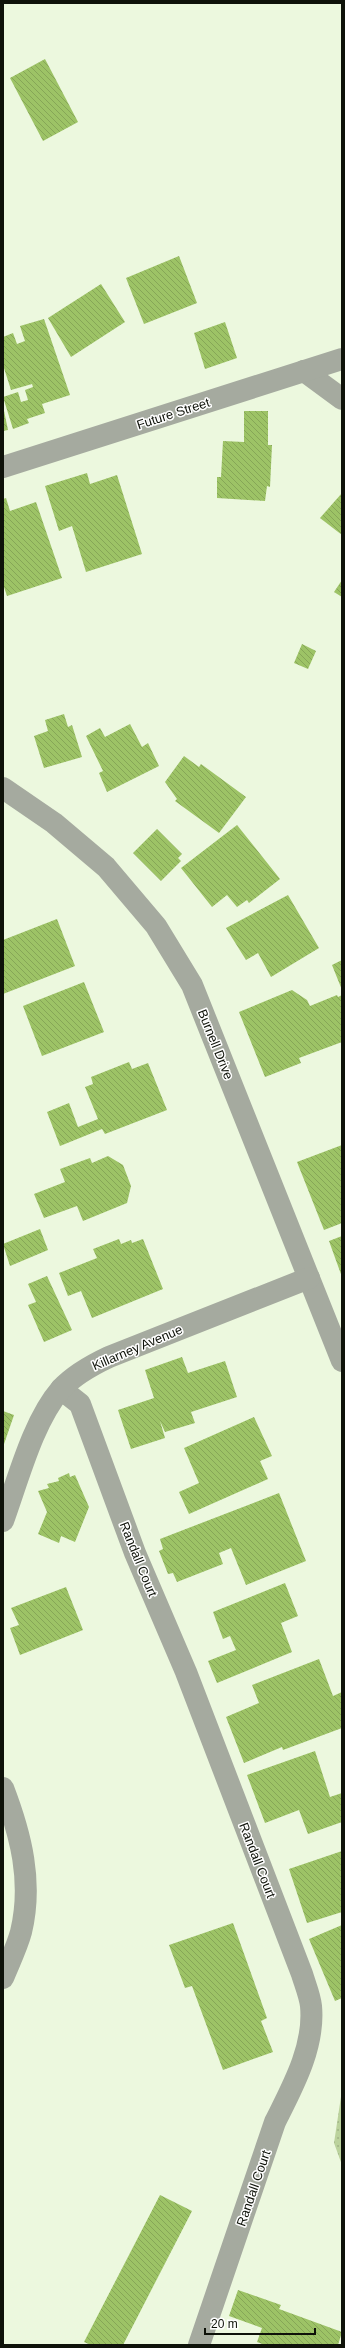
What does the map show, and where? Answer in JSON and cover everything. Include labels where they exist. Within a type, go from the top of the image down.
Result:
[{"type":"street","name":"Future Street","points":[[3,467],[342,359]]},
{"type":"street","points":[[304,371],[342,400]]},
{"type":"street","name":"Burnell Drive","points":[[3,788],[54,823],[106,867],[156,926],[192,985],[342,1361]]},
{"type":"street","name":"Killarney Avenue","points":[[3,1521],[42,1416],[61,1389],[87,1368],[109,1356],[309,1278]]},
{"type":"street","name":"Randall Court","points":[[61,1389],[80,1404],[135,1553],[186,1672],[302,1974],[311,2006],[310,2034],[302,2061],[292,2088],[275,2122],[198,2345]]},
{"type":"street","points":[[3,1788],[16,1821],[24,1856],[26,1893],[21,1932],[3,1978]]},
{"type":"green space","points":[[342,2090],[342,2165],[334,2143]]},
{"type":"building","points":[[45,59],[78,122],[43,141],[10,78]]},
{"type":"building","points":[[179,256],[197,303],[144,324],[126,278]]},
{"type":"building","points":[[101,284],[125,322],[71,357],[48,318]]},
{"type":"building","points":[[44,319],[70,395],[42,404],[45,413],[27,419],[29,423],[13,429],[3,397],[18,392],[21,402],[28,400],[25,390],[33,387],[32,384],[11,390],[3,365],[3,337],[13,333],[17,344],[25,341],[20,326]]},
{"type":"building","points":[[225,322],[237,358],[205,369],[194,333]]},
{"type":"building","points":[[3,406],[8,430],[3,431]]},
{"type":"building","points":[[244,411],[268,411],[268,445],[272,445],[270,487],[267,486],[265,501],[217,498],[217,477],[221,477],[223,441],[244,442]]},
{"type":"building","points":[[87,473],[90,484],[117,475],[142,554],[86,572],[72,526],[59,531],[45,486]]},
{"type":"building","points":[[342,493],[342,535],[320,518]]},
{"type":"building","points":[[6,498],[10,511],[36,502],[62,578],[7,596],[3,584],[3,499]]},
{"type":"building","points":[[342,580],[342,597],[334,592]]},
{"type":"building","points":[[302,644],[316,651],[308,669],[294,663]]},
{"type":"building","points":[[64,714],[68,727],[72,725],[82,757],[44,768],[34,736],[48,731],[45,720]]},
{"type":"building","points":[[130,724],[142,747],[148,743],[159,766],[107,792],[99,773],[103,771],[86,736],[100,728],[105,737]]},
{"type":"building","points":[[184,756],[199,767],[201,764],[246,797],[219,833],[175,801],[177,799],[165,782]]},
{"type":"building","points":[[237,825],[280,879],[249,903],[247,900],[237,907],[227,895],[212,907],[181,868]]},
{"type":"building","points":[[157,829],[182,854],[178,858],[181,861],[161,881],[133,853]]},
{"type":"building","points":[[288,895],[319,948],[271,977],[258,953],[246,960],[226,928]]},
{"type":"building","points":[[57,919],[75,966],[3,994],[3,940]]},
{"type":"building","points":[[342,960],[342,990],[332,965]]},
{"type":"building","points":[[84,982],[104,1032],[42,1056],[23,1006]]},
{"type":"building","points":[[292,990],[307,1000],[310,1006],[337,995],[338,997],[342,995],[342,1042],[299,1058],[301,1063],[265,1077],[239,1012]]},
{"type":"building","points":[[129,1062],[132,1069],[148,1063],[167,1110],[105,1134],[102,1129],[60,1146],[47,1112],[69,1103],[78,1127],[98,1119],[85,1087],[93,1084],[91,1077]]},
{"type":"building","points":[[342,1145],[342,1223],[324,1230],[297,1162]]},
{"type":"building","points":[[108,1156],[123,1165],[131,1186],[127,1203],[83,1221],[77,1206],[44,1218],[34,1194],[65,1182],[60,1169],[90,1158],[92,1163]]},
{"type":"building","points":[[40,1229],[48,1250],[10,1266],[3,1244]]},
{"type":"building","points":[[342,1236],[342,1277],[329,1241]]},
{"type":"building","points":[[119,1239],[121,1244],[131,1240],[132,1243],[143,1239],[163,1289],[92,1318],[81,1291],[68,1296],[59,1273],[97,1258],[93,1249]]},
{"type":"building","points":[[47,1276],[72,1330],[44,1342],[28,1305],[36,1302],[28,1284]]},
{"type":"building","points":[[182,1357],[188,1373],[225,1361],[237,1397],[191,1412],[195,1423],[165,1432],[160,1421],[165,1438],[131,1449],[118,1410],[154,1398],[145,1370]]},
{"type":"building","points":[[3,1411],[14,1415],[3,1447]]},
{"type":"building","points":[[254,1417],[272,1456],[260,1461],[268,1479],[189,1514],[179,1492],[199,1483],[184,1448]]},
{"type":"building","points":[[69,1473],[70,1477],[75,1475],[89,1507],[75,1542],[61,1536],[59,1543],[38,1534],[47,1512],[38,1491],[49,1488],[47,1484],[59,1481],[58,1478]]},
{"type":"building","points":[[279,1493],[306,1561],[246,1585],[231,1548],[219,1553],[223,1564],[177,1582],[173,1573],[168,1574],[159,1551],[163,1549],[160,1539]]},
{"type":"building","points":[[285,1583],[298,1616],[281,1623],[292,1652],[217,1683],[208,1661],[236,1650],[230,1636],[223,1639],[213,1612]]},
{"type":"building","points":[[66,1587],[83,1630],[20,1655],[10,1628],[19,1625],[11,1608]]},
{"type":"building","points":[[319,1659],[333,1696],[342,1692],[342,1728],[283,1750],[282,1747],[244,1763],[226,1717],[259,1703],[252,1685]]},
{"type":"building","points":[[315,1751],[330,1797],[342,1793],[342,1822],[308,1834],[299,1810],[265,1823],[247,1775]]},
{"type":"building","points":[[342,1851],[342,1912],[307,1923],[289,1869]]},
{"type":"building","points":[[233,1923],[267,2018],[261,2021],[273,2052],[223,2070],[192,1986],[185,1988],[169,1945]]},
{"type":"building","points":[[342,1925],[342,1998],[335,2001],[309,1939]]},
{"type":"building","points":[[160,2195],[192,2211],[123,2345],[91,2345],[84,2342]]},
{"type":"building","points":[[238,2290],[281,2305],[279,2309],[342,2332],[338,2345],[265,2345],[257,2342],[262,2328],[229,2316]]}]
